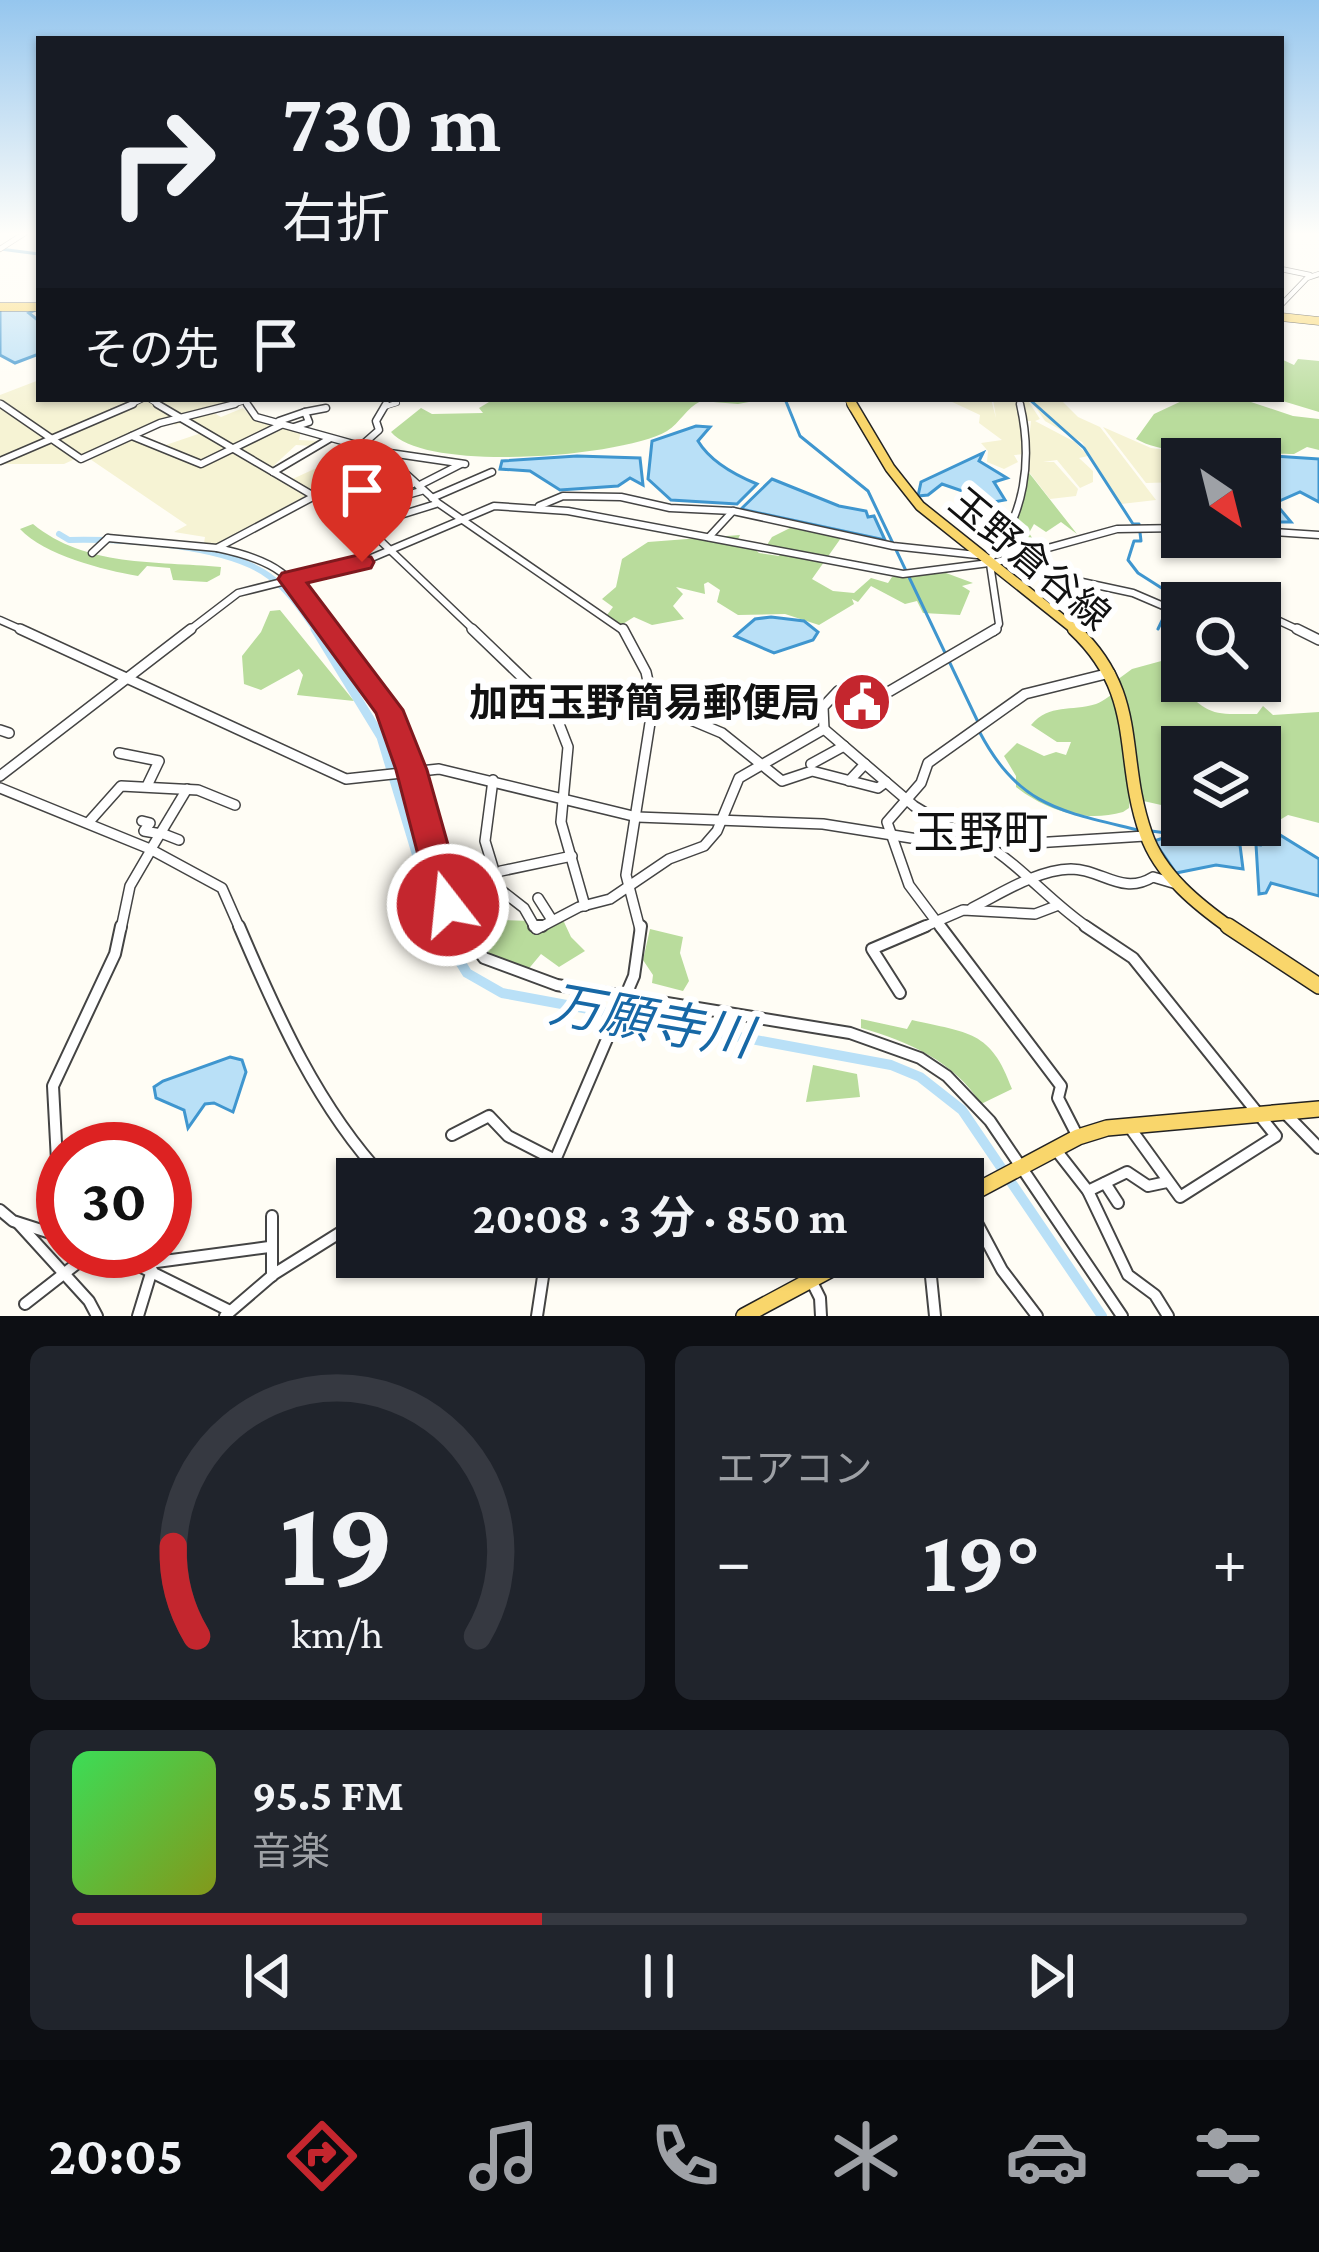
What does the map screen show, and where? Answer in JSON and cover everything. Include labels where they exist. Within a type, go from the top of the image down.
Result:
[{"type":"main road","points":[[0,307],[36,307]]},
{"type":"main road","points":[[1284,317],[1319,321]]},
{"type":"main road","name":"玉野倉谷線","points":[[851,402],[905,490],[1090,646],[1111,673],[1126,713],[1147,836],[1180,884],[1319,986]]},
{"type":"main road","points":[[984,1186],[1078,1137],[1127,1125],[1319,1109]]},
{"type":"main road","points":[[744,1316],[815,1278]]},
{"type":"street","points":[[0,460],[139,402]]},
{"type":"street","points":[[152,402],[365,526],[557,713],[568,747],[561,823],[593,919]]},
{"type":"street","points":[[0,403],[81,458],[226,402]]},
{"type":"street","points":[[245,402],[250,410],[293,428],[385,454],[463,464],[406,510],[365,526]]},
{"type":"street","points":[[538,507],[559,497],[589,496],[734,511],[893,546],[986,560],[1005,544],[1019,498],[1028,440],[1020,402]]},
{"type":"street","points":[[361,446],[379,430],[376,421],[386,403],[398,403]]},
{"type":"street","points":[[250,410],[267,405]]},
{"type":"street","points":[[132,436],[201,464],[280,423],[326,408]]},
{"type":"street","points":[[293,428],[310,422],[305,412]]},
{"type":"street","points":[[273,472],[330,438]]},
{"type":"street","points":[[385,454],[424,493],[620,627],[646,672],[652,704],[626,874],[640,925],[640,947],[612,1029],[556,1158]]},
{"type":"street","points":[[217,548],[385,454]]},
{"type":"street","points":[[388,500],[492,472]]},
{"type":"street","points":[[406,510],[388,500],[383,487],[424,493]]},
{"type":"street","points":[[0,776],[226,601],[260,585],[350,566],[494,506],[538,507],[903,574],[1018,556],[1102,532],[1161,529]]},
{"type":"street","points":[[708,538],[734,511]]},
{"type":"street","points":[[1281,532],[1319,535]]},
{"type":"street","points":[[92,553],[109,538],[217,548],[255,556],[289,579],[389,710],[448,905],[464,936],[496,964],[557,985],[850,1033],[918,1054],[980,1104],[1122,1316]]},
{"type":"street","points":[[1018,556],[1045,574],[1132,593],[1161,605]]},
{"type":"street","points":[[784,703],[793,700],[805,709],[823,707],[838,691],[870,696],[890,691],[994,633],[999,624],[986,560]]},
{"type":"street","points":[[0,620],[346,779],[439,769],[637,817],[823,824],[978,843],[1147,836]]},
{"type":"street","points":[[1281,623],[1319,640]]},
{"type":"street","points":[[1078,1137],[1058,1098],[1061,1086],[909,885],[888,817],[921,783],[928,763],[1034,688],[1111,673]]},
{"type":"street","points":[[652,704],[694,717],[761,761],[782,781],[812,771],[830,781],[862,787],[878,788],[886,782]]},
{"type":"street","points":[[823,707],[824,730],[876,774],[905,797],[1018,864],[1056,906],[1133,958],[1253,1114],[1274,1133]]},
{"type":"street","points":[[493,780],[484,837],[492,877],[524,908],[536,929],[629,885],[669,859],[704,846],[722,820],[733,785],[761,761],[824,730]]},
{"type":"street","points":[[811,764],[844,746]]},
{"type":"street","points":[[119,753],[159,761],[146,785]]},
{"type":"street","points":[[849,781],[865,764]]},
{"type":"street","points":[[862,787],[876,774]]},
{"type":"street","points":[[88,823],[117,786],[187,789],[235,806]]},
{"type":"street","points":[[0,788],[151,849],[211,880],[227,895],[275,1009],[348,1140],[365,1158]]},
{"type":"street","points":[[55,1122],[53,1086],[115,954],[130,886],[187,789]]},
{"type":"street","points":[[142,820],[150,823],[145,831],[179,840]]},
{"type":"street","points":[[448,905],[492,877],[572,856]]},
{"type":"street","points":[[900,993],[872,949],[1034,881],[1067,869],[1093,869],[1121,885],[1140,888],[1153,878],[1180,884]]},
{"type":"street","points":[[538,898],[552,920]]},
{"type":"street","points":[[970,910],[1036,914],[1056,906]]},
{"type":"street","points":[[1127,1125],[1180,1197],[1218,1169],[1264,1149],[1285,1115],[1319,1148]]},
{"type":"street","points":[[452,1136],[489,1116],[508,1136],[551,1158]]},
{"type":"street","points":[[1055,1148],[1088,1191],[1128,1274],[1156,1295],[1168,1316]]},
{"type":"street","points":[[1088,1191],[1127,1172],[1148,1186],[1167,1182]]},
{"type":"street","points":[[1105,1183],[1118,1203]]},
{"type":"street","points":[[1,1213],[36,1228]]},
{"type":"street","points":[[272,1216],[268,1247],[272,1276]]},
{"type":"street","points":[[19,1223],[36,1242]]},
{"type":"street","points":[[165,1278],[228,1314],[272,1276],[336,1235]]},
{"type":"street","points":[[984,1236],[1002,1270],[1037,1316]]},
{"type":"street","points":[[192,1256],[268,1247]]},
{"type":"street","points":[[25,1304],[60,1278]]},
{"type":"street","points":[[68,1278],[97,1316]]},
{"type":"street","points":[[138,1316],[147,1278]]},
{"type":"street","points":[[537,1316],[543,1278]]},
{"type":"street","points":[[931,1278],[934,1316]]},
{"type":"street","points":[[811,1280],[820,1298],[821,1316]]},
{"type":"shaded area","points":[[36,381],[36,402],[229,403],[156,422],[64,464],[0,464],[0,395]]},
{"type":"shaded area","points":[[952,402],[992,402],[996,418],[993,402],[1018,402],[1026,454],[1014,455],[1018,462],[1004,469],[987,462],[988,451],[981,443],[1002,440],[979,423],[980,415]]},
{"type":"shaded area","points":[[1022,402],[1029,402],[1040,419],[1035,421],[1075,442],[1088,456],[1079,458],[1093,471],[1093,482],[1080,488],[1057,460],[1043,462],[1054,462],[1078,489],[1076,496],[1050,499],[1026,468],[1031,421],[1027,421]]},
{"type":"shaded area","points":[[1032,402],[1063,402],[1078,417],[1100,427],[1156,500],[1121,504],[1082,442],[1045,421]]},
{"type":"shaded area","points":[[243,408],[253,418],[301,431],[299,440],[320,441],[312,446],[296,445],[269,470],[286,482],[360,448],[380,456],[216,544],[204,543],[205,537],[174,532],[187,525],[87,457],[132,437],[160,447],[207,431],[192,421],[174,425],[177,420],[209,410],[221,417]]},
{"type":"shaded area","points":[[1103,427],[1161,449],[1161,483],[1146,483]]},
{"type":"green space","points":[[1298,359],[1319,361],[1319,412],[1284,401],[1284,360],[1294,365]]},
{"type":"green space","points":[[489,402],[700,402],[667,431],[569,454],[482,457],[442,453],[411,445],[391,432],[421,408],[432,414],[483,413],[479,408]]},
{"type":"green space","points":[[1180,402],[1251,402],[1319,419],[1319,450],[1307,447],[1294,454],[1281,454],[1281,438],[1161,438],[1161,448],[1136,439],[1154,414]]},
{"type":"green space","points":[[1026,469],[1077,534],[1061,522],[1046,532],[1034,524],[1029,533],[1047,561],[1030,559],[1008,544],[1010,536],[1020,534],[1013,526]]},
{"type":"green space","points":[[33,524],[53,538],[98,555],[221,567],[220,575],[207,582],[173,580],[170,568],[147,566],[138,576],[92,565],[59,554],[20,529]]},
{"type":"green space","points":[[790,528],[841,538],[812,579],[833,591],[854,593],[871,578],[888,583],[892,577],[946,573],[973,583],[962,586],[970,591],[960,615],[923,613],[917,601],[905,604],[871,586],[858,602],[852,599],[854,604],[819,625],[785,614],[738,615],[717,602],[720,590],[708,582],[705,594],[676,587],[683,594],[673,606],[684,619],[652,625],[634,617],[621,625],[607,615],[613,607],[602,599],[616,587],[622,559],[648,542],[740,535],[737,541],[744,540],[759,553],[779,556],[781,552],[765,548],[772,537]]},
{"type":"green space","points":[[280,610],[354,701],[297,695],[303,675],[299,669],[261,690],[244,684],[242,656],[270,611]]},
{"type":"green space","points":[[1161,661],[1161,702],[1197,702],[1231,714],[1257,714],[1263,706],[1273,715],[1319,712],[1319,823],[1288,815],[1281,819],[1281,726],[1161,726],[1161,805],[1130,798],[1123,812],[1067,813],[1016,787],[1016,776],[1004,756],[1017,743],[1044,756],[1066,755],[1071,742],[1057,742],[1031,725],[1053,711],[1099,703],[1122,688],[1117,680],[1132,669]]},
{"type":"green space","points":[[498,920],[564,922],[585,951],[559,967],[541,954],[526,972],[494,958],[469,931]]},
{"type":"green space","points":[[650,929],[683,937],[680,953],[689,981],[683,991],[652,983],[653,975],[643,960]]},
{"type":"green space","points":[[861,1019],[907,1029],[912,1020],[975,1037],[995,1055],[1012,1089],[981,1104],[944,1065],[896,1039],[861,1028]]},
{"type":"green space","points":[[813,1065],[857,1074],[860,1097],[806,1102]]},
{"type":"water","points":[[0,308],[36,309],[29,313],[36,319],[36,355],[15,363],[0,355]]},
{"type":"water","points":[[696,426],[710,427],[698,441],[709,455],[757,484],[737,504],[671,500],[648,479],[652,441]]},
{"type":"water","points":[[983,453],[979,461],[1007,478],[994,482],[1005,500],[994,502],[942,484],[918,496],[921,482]]},
{"type":"water","points":[[1281,457],[1319,459],[1319,502],[1300,492],[1281,500]]},
{"type":"water","points":[[640,458],[643,485],[630,478],[618,486],[560,490],[530,471],[500,469],[502,461]]},
{"type":"water","points":[[772,479],[839,506],[866,511],[868,517],[874,516],[885,540],[741,509]]},
{"type":"water","points":[[755,619],[804,621],[818,632],[813,640],[774,653],[735,636]]},
{"type":"water","points":[[1281,836],[1319,859],[1319,896],[1271,883],[1266,893],[1259,894],[1256,846],[1281,846]]},
{"type":"water","points":[[1161,839],[1161,846],[1240,846],[1243,869],[1216,865],[1176,873],[1154,841]]},
{"type":"water","points":[[230,1057],[242,1060],[246,1072],[233,1112],[205,1104],[192,1122],[187,1122],[184,1110],[156,1098],[154,1087]]},
{"type":"waterway","points":[[786,402],[800,436],[868,491],[978,722]]},
{"type":"waterway","points":[[1032,402],[1084,448],[1133,524],[1139,524],[1141,541],[1134,541],[1128,560],[1138,573],[1171,594],[1164,598],[1169,606],[1158,629]]},
{"type":"waterway","points":[[59,534],[69,540],[201,550],[250,565],[283,588],[316,631]]},
{"type":"waterway","name":"万願寺川","points":[[316,631],[381,737],[438,926]]},
{"type":"waterway","points":[[979,731],[994,756],[1026,791],[1064,810],[1138,830]]},
{"type":"waterway","points":[[1151,831],[1161,832]]},
{"type":"waterway","name":"万願寺川","points":[[438,926],[467,973],[502,993],[891,1065],[920,1077],[962,1110],[1102,1316]]},
{"type":"place","name":"加西玉野簡易郵便局","points":[[862,702]]},
{"type":"district","name":"玉野町","points":[[981,833]]},
{"type":"route","points":[[362,562],[291,579],[389,710],[405,749],[448,905]]}]
